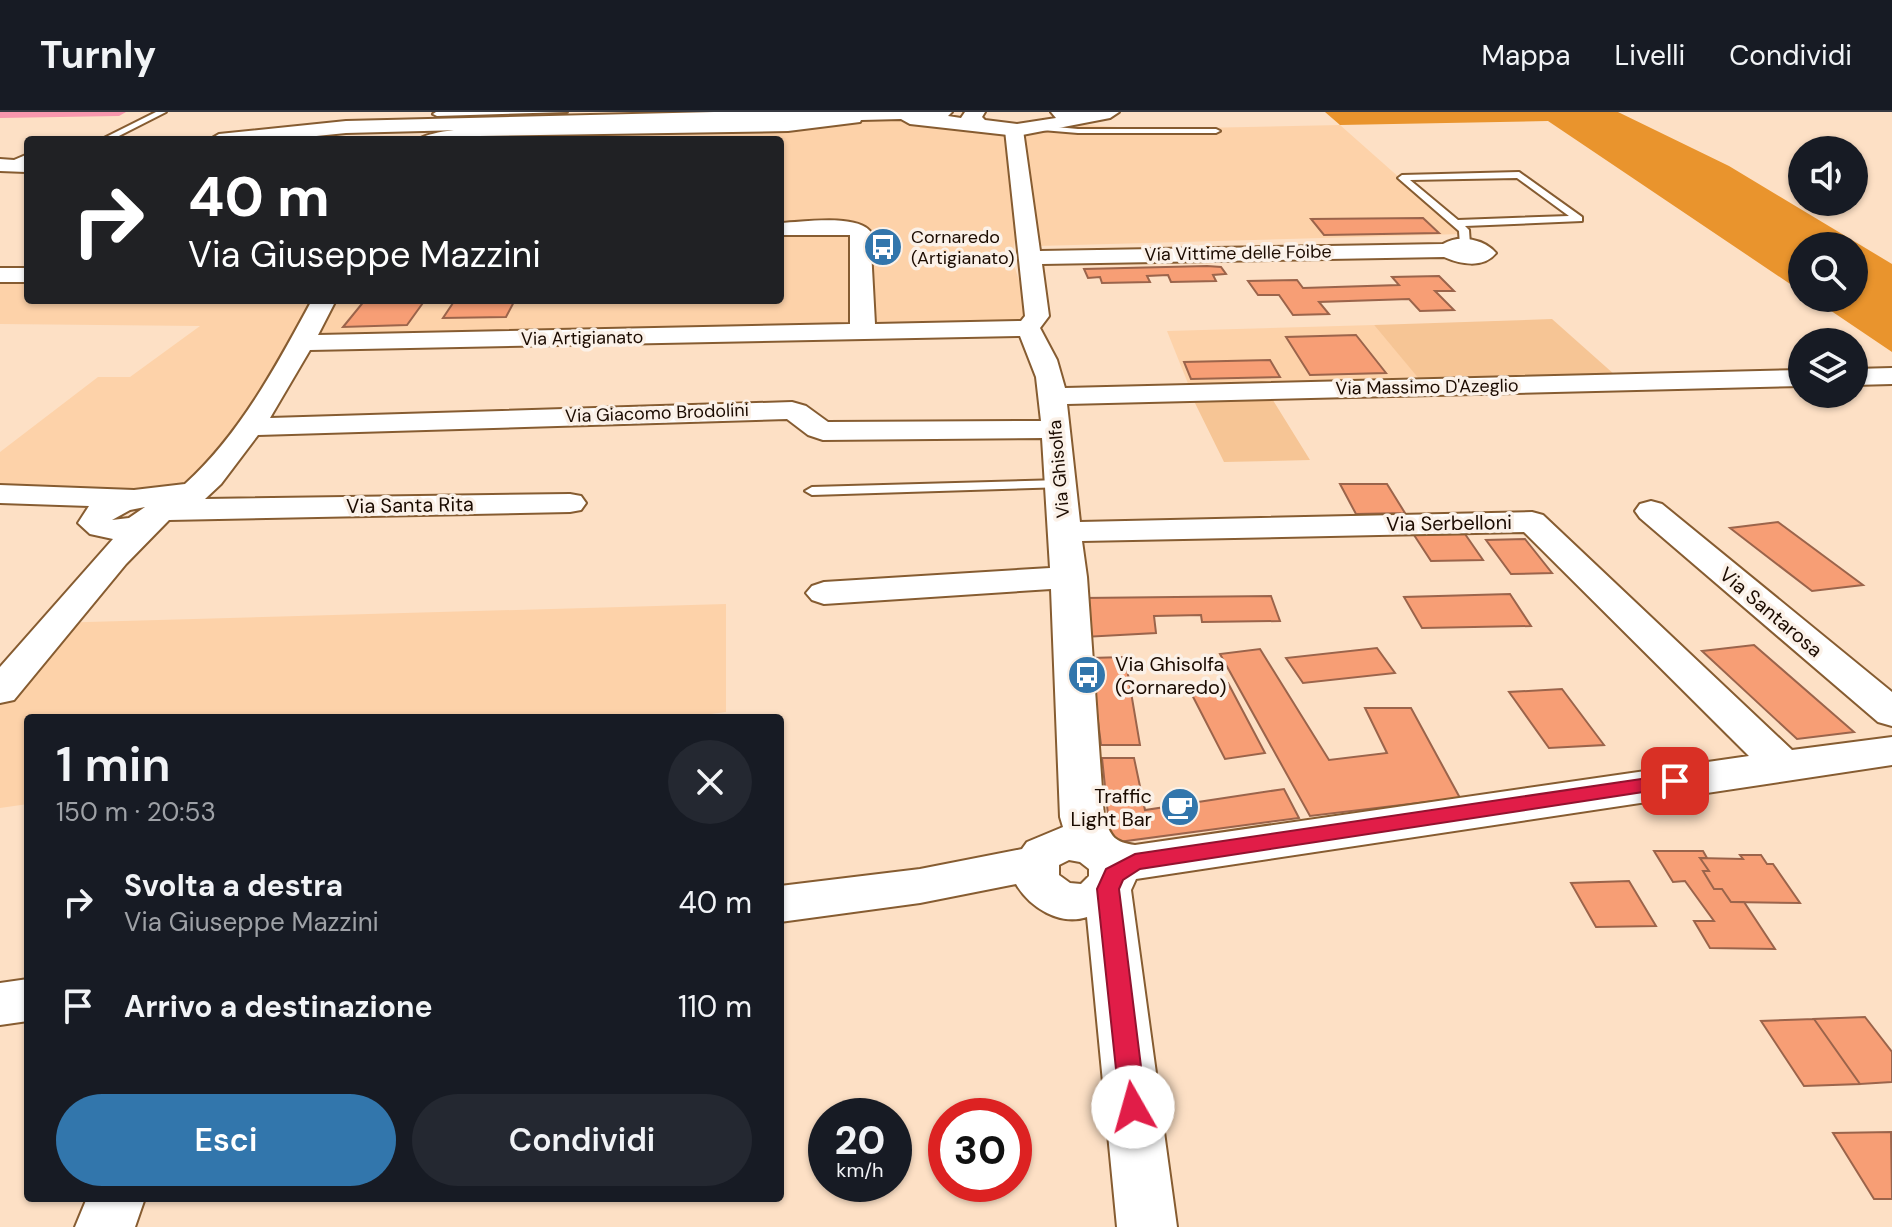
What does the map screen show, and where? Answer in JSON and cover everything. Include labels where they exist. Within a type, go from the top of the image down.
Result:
[{"type":"main road","points":[[255,136],[335,127],[943,112]]},
{"type":"main road","points":[[768,118],[978,119],[1014,130],[1110,112]]},
{"type":"main road","points":[[0,187],[19,167]]},
{"type":"street","points":[[450,136],[479,131],[788,126],[854,118]]},
{"type":"street","points":[[1014,130],[1037,316],[1028,328]]},
{"type":"street","points":[[784,229],[847,227],[860,231],[863,332]]},
{"type":"street","name":"Via Vittime delle Foibe","points":[[1028,258],[1457,248]]},
{"type":"street","points":[[0,275],[24,275]]},
{"type":"street","points":[[0,691],[109,533],[161,505],[251,427],[322,304]]},
{"type":"street","name":"Via Artigianato","points":[[301,343],[1028,328]]},
{"type":"street","name":"Via Ghisolfa","points":[[1028,328],[1041,345],[1054,413],[1070,577],[1088,865]]},
{"type":"street","points":[[1868,377],[1892,376]]},
{"type":"street","name":"Via Massimo D'Azeglio","points":[[1054,413],[1788,379]]},
{"type":"street","name":"Via Giacomo Brodolini","points":[[251,427],[792,410],[823,431],[1054,413]]},
{"type":"street","points":[[0,494],[55,495],[161,505]]},
{"type":"street","points":[[55,495],[84,502],[109,533]]},
{"type":"street","name":"Via Santa Rita","points":[[161,505],[250,507],[570,503]]},
{"type":"street","points":[[109,533],[161,505]]},
{"type":"street","name":"Via Santarosa","points":[[1651,511],[1891,743]]},
{"type":"street","name":"Via Serbelloni","points":[[1065,532],[1532,522],[1783,765]]},
{"type":"street","points":[[824,593],[1070,577]]},
{"type":"street","points":[[784,903],[1088,865],[1783,765],[1891,743]]},
{"type":"street","points":[[1088,865],[1113,946],[1147,1227]]},
{"type":"street","points":[[0,1004],[24,1001]]},
{"type":"street","points":[[105,1227],[114,1202]]},
{"type":"lane","points":[[113,136],[162,112]]},
{"type":"lane","points":[[437,114],[563,112]]},
{"type":"lane","points":[[133,136],[152,118]]},
{"type":"lane","points":[[1062,123],[1216,131]]},
{"type":"lane","points":[[142,128],[157,128]]},
{"type":"lane","points":[[1456,223],[1579,219],[1519,175],[1402,178],[1464,230],[1457,248]]},
{"type":"lane","points":[[812,491],[1061,484]]},
{"type":"shaded area","points":[[1325,112],[1618,112],[1729,166],[1788,201],[1788,216],[1812,216],[1839,232],[1788,232],[1788,283],[1548,121],[1340,125]]},
{"type":"shaded area","points":[[917,118],[1014,130],[1018,222],[1012,260],[1030,312],[1028,328],[296,347],[197,491],[0,494],[0,452],[98,377],[130,377],[200,326],[0,324],[0,275],[24,275],[24,304],[784,304],[784,136],[439,136]]},
{"type":"shaded area","points":[[1071,124],[1149,129],[1340,125],[1463,234],[1038,246],[1022,132]]},
{"type":"shaded area","points":[[1868,250],[1892,264],[1892,352],[1868,336],[1868,328],[1856,328],[1833,312],[1868,312]]},
{"type":"shaded area","points":[[1552,319],[1615,375],[1420,380],[1374,325]]},
{"type":"shaded area","points":[[1374,325],[1425,385],[1191,391],[1167,331]]},
{"type":"shaded area","points":[[1271,397],[1310,460],[1224,462],[1193,399]]},
{"type":"shaded area","points":[[726,604],[726,712],[24,714],[24,805],[0,808],[0,685],[52,623]]},
{"type":"building","points":[[1423,218],[1439,233],[1324,235],[1311,219]]},
{"type":"building","points":[[1221,267],[1226,274],[1213,275],[1216,281],[1171,282],[1168,275],[1147,276],[1150,282],[1102,283],[1100,277],[1088,278],[1084,269]]},
{"type":"building","points":[[1439,276],[1454,291],[1435,291],[1454,310],[1420,311],[1409,299],[1319,302],[1329,314],[1293,315],[1279,295],[1258,295],[1248,281],[1297,280],[1303,288],[1399,285],[1392,277]]},
{"type":"building","points":[[362,304],[422,304],[407,325],[343,327]]},
{"type":"building","points":[[452,304],[513,304],[506,317],[443,318]]},
{"type":"building","points":[[1356,335],[1386,373],[1310,375],[1286,337]]},
{"type":"building","points":[[1270,360],[1280,377],[1191,379],[1184,362]]},
{"type":"building","points":[[1340,484],[1387,484],[1405,513],[1356,514]]},
{"type":"building","points":[[1778,522],[1863,585],[1812,591],[1730,528]]},
{"type":"building","points":[[1465,534],[1483,560],[1431,561],[1414,535]]},
{"type":"building","points":[[1525,539],[1552,573],[1511,574],[1486,540]]},
{"type":"building","points":[[1510,594],[1531,626],[1422,628],[1404,597]]},
{"type":"building","points":[[1271,596],[1280,621],[1202,622],[1201,615],[1154,616],[1156,633],[1084,637],[1082,598]]},
{"type":"building","points":[[1754,645],[1854,732],[1797,739],[1702,651]]},
{"type":"building","points":[[1377,648],[1395,673],[1303,683],[1286,658]]},
{"type":"building","points":[[1260,649],[1329,760],[1387,753],[1365,708],[1411,708],[1460,798],[1310,816],[1220,654]]},
{"type":"building","points":[[1125,657],[1140,745],[1101,745],[1090,658]]},
{"type":"building","points":[[1228,683],[1265,753],[1225,759],[1188,687]]},
{"type":"building","points":[[1562,689],[1604,745],[1549,748],[1509,692]]},
{"type":"building","points":[[1102,758],[1134,758],[1145,810],[1284,789],[1299,818],[1111,843]]},
{"type":"building","points":[[1654,851],[1703,851],[1707,858],[1700,858],[1709,871],[1703,871],[1714,889],[1722,889],[1731,902],[1744,902],[1775,949],[1710,948],[1694,921],[1714,921],[1685,881],[1673,882]]},
{"type":"building","points":[[1740,855],[1761,855],[1767,864],[1773,864],[1800,903],[1731,902],[1722,889],[1714,889],[1703,871],[1709,871],[1700,858],[1743,859]]},
{"type":"building","points":[[1629,881],[1656,926],[1596,927],[1571,883]]},
{"type":"building","points":[[1865,1017],[1892,1052],[1892,1082],[1860,1084],[1814,1019]]},
{"type":"building","points":[[1814,1019],[1860,1084],[1804,1086],[1761,1021]]},
{"type":"building","points":[[1891,1132],[1892,1199],[1874,1199],[1833,1133]]},
{"type":"waterway","points":[[0,114],[119,112]]},
{"type":"place","name":"Cornaredo (Artigianato)","points":[[883,247]]},
{"type":"place","name":"Via Ghisolfa (Cornaredo)","points":[[1087,675]]},
{"type":"place","name":"Traffic Light Bar","points":[[1180,807]]},
{"type":"route","points":[[1133,1107],[1108,889],[1114,875],[1135,862],[1675,781]]}]
